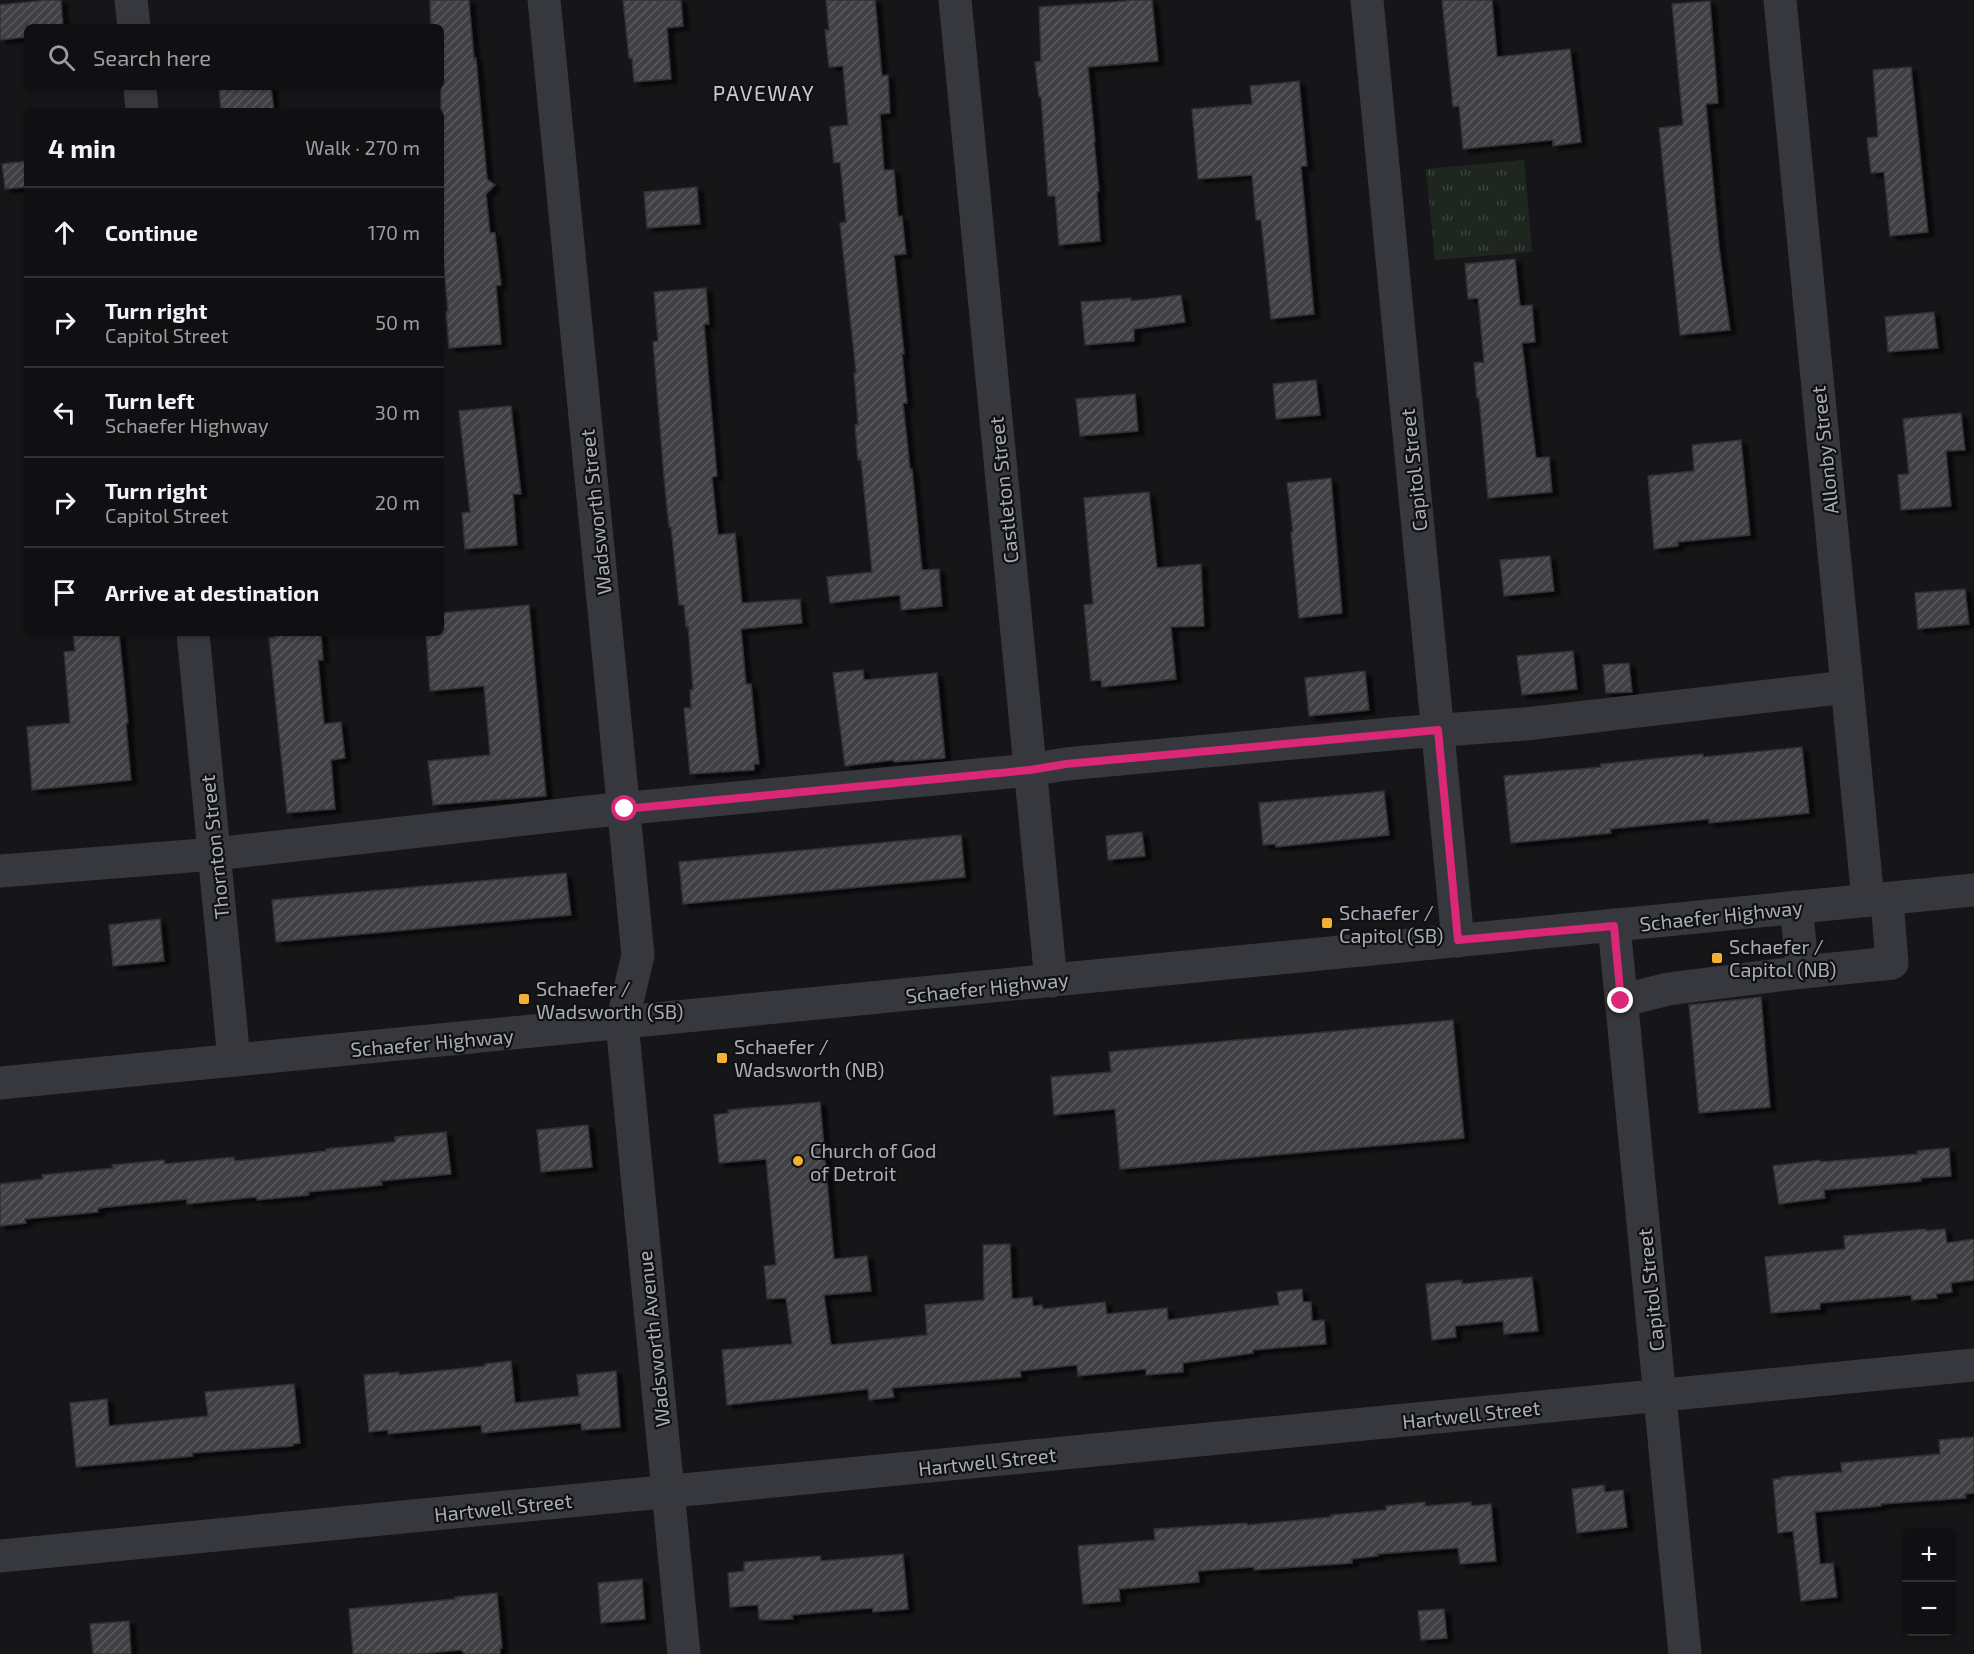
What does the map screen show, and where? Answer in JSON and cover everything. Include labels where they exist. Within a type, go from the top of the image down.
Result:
[{"type":"street","points":[[131,0],[134,24]]},
{"type":"street","name":"Wadsworth Street","points":[[544,0],[638,955],[622,1023]]},
{"type":"street","name":"Castleton Street","points":[[955,0],[1051,981]]},
{"type":"street","name":"Capitol Street","points":[[1367,0],[1458,940]]},
{"type":"street","name":"Allonby Street","points":[[1780,0],[1847,687],[1877,899],[1892,963],[1803,972]]},
{"type":"street","points":[[140,90],[142,108]]},
{"type":"street","name":"Thornton Street","points":[[194,636],[234,1060]]},
{"type":"street","points":[[0,871],[215,854],[625,809],[1030,770],[1078,763],[1525,724],[1847,687]]},
{"type":"street","name":"Schaefer Highway","points":[[0,1083],[1974,890]]},
{"type":"street","points":[[1621,1001],[1668,989],[1803,972],[1796,907]]},
{"type":"street","name":"Capitol Street","points":[[1614,926],[1685,1654]]},
{"type":"street","name":"Wadsworth Avenue","points":[[622,1023],[684,1654]]},
{"type":"street","name":"Hartwell Street","points":[[0,1556],[1974,1365]]},
{"type":"green space","points":[[1524,160],[1532,252],[1435,260],[1426,169]]},
{"type":"building","points":[[61,0],[63,24],[24,24],[24,37],[0,40],[0,5]]},
{"type":"building","points":[[430,0],[469,0],[487,179],[495,185],[486,194],[490,233],[495,233],[501,285],[496,286],[501,344],[449,348],[444,270],[444,108],[441,108],[441,90],[444,90],[444,24],[431,24]]},
{"type":"building","points":[[623,0],[681,0],[683,26],[667,28],[671,79],[634,82]]},
{"type":"building","points":[[826,0],[875,0],[882,76],[888,75],[890,113],[880,114],[884,170],[894,170],[898,217],[902,216],[906,254],[894,255],[904,354],[902,354],[907,403],[903,403],[910,469],[912,469],[922,570],[939,569],[942,606],[901,610],[900,595],[830,603],[827,577],[872,572],[861,460],[858,460],[855,425],[858,424],[854,373],[856,373],[840,223],[846,222],[840,162],[834,163],[830,127],[848,125],[843,66],[829,67],[825,30],[829,30]]},
{"type":"building","points":[[1152,0],[1158,61],[1088,67],[1099,191],[1097,192],[1100,241],[1059,245],[1055,196],[1048,196],[1041,97],[1039,97],[1035,62],[1041,61],[1039,7]]},
{"type":"building","points":[[1442,0],[1492,0],[1497,57],[1570,49],[1581,142],[1553,146],[1553,140],[1463,149],[1459,106],[1453,107]]},
{"type":"building","points":[[1710,1],[1718,103],[1706,104],[1719,247],[1730,330],[1680,335],[1659,128],[1683,125],[1672,4]]},
{"type":"building","points":[[1911,67],[1928,232],[1890,236],[1884,172],[1871,173],[1867,138],[1878,137],[1873,70]]},
{"type":"building","points":[[1299,81],[1307,166],[1301,166],[1314,314],[1271,319],[1261,220],[1256,220],[1252,175],[1198,179],[1192,109],[1252,104],[1250,86]]},
{"type":"building","points":[[219,90],[271,90],[274,108],[221,108]]},
{"type":"building","points":[[24,161],[24,187],[5,189],[2,164]]},
{"type":"building","points":[[697,187],[700,224],[647,228],[644,192]]},
{"type":"building","points":[[1515,259],[1520,306],[1532,305],[1535,342],[1522,343],[1536,458],[1549,457],[1552,492],[1488,498],[1474,363],[1484,362],[1478,298],[1468,299],[1465,264]]},
{"type":"building","points":[[706,288],[709,324],[704,324],[717,476],[712,477],[718,535],[735,533],[742,603],[800,599],[802,623],[741,629],[746,684],[751,684],[759,764],[754,764],[754,770],[690,774],[684,708],[691,708],[690,690],[693,689],[688,626],[686,627],[684,605],[679,605],[664,478],[653,342],[658,341],[654,292]]},
{"type":"building","points":[[1181,295],[1185,322],[1134,329],[1134,341],[1085,345],[1081,302],[1131,298],[1131,301]]},
{"type":"building","points":[[1934,312],[1938,348],[1888,352],[1885,317]]},
{"type":"building","points":[[1316,380],[1320,415],[1276,419],[1273,384]]},
{"type":"building","points":[[1135,394],[1138,431],[1080,436],[1076,399]]},
{"type":"building","points":[[511,406],[521,494],[513,494],[517,545],[465,549],[462,513],[470,512],[459,411]]},
{"type":"building","points":[[1961,413],[1965,450],[1946,451],[1951,506],[1901,510],[1898,475],[1909,474],[1903,419]]},
{"type":"building","points":[[1741,440],[1750,535],[1678,542],[1678,546],[1654,549],[1648,476],[1694,471],[1692,445]]},
{"type":"building","points":[[1331,478],[1342,613],[1299,618],[1287,483]]},
{"type":"building","points":[[1149,492],[1157,568],[1201,564],[1204,626],[1171,627],[1176,679],[1102,687],[1101,680],[1091,681],[1084,605],[1093,604],[1084,498]]},
{"type":"building","points":[[1550,556],[1554,591],[1504,596],[1500,560]]},
{"type":"building","points":[[1965,589],[1969,624],[1918,629],[1915,593]]},
{"type":"building","points":[[529,605],[546,796],[433,805],[428,761],[490,755],[484,686],[430,691],[426,636],[444,636],[444,613]]},
{"type":"building","points":[[73,636],[119,636],[131,780],[32,790],[27,727],[70,723],[64,652],[75,651]]},
{"type":"building","points":[[321,636],[323,660],[318,660],[324,724],[341,722],[345,758],[331,760],[335,809],[287,813],[269,638]]},
{"type":"building","points":[[1573,651],[1577,689],[1522,695],[1517,656]]},
{"type":"building","points":[[1629,663],[1632,692],[1606,693],[1603,665]]},
{"type":"building","points":[[863,670],[864,680],[937,673],[945,758],[894,762],[894,760],[845,766],[833,673]]},
{"type":"building","points":[[1365,671],[1369,710],[1309,716],[1305,678]]},
{"type":"building","points":[[1802,747],[1809,813],[1709,823],[1709,819],[1610,829],[1611,833],[1511,843],[1504,776],[1703,754],[1703,757]]},
{"type":"building","points":[[1384,791],[1389,835],[1276,847],[1275,844],[1263,845],[1259,803]]},
{"type":"building","points":[[1142,832],[1145,856],[1108,860],[1106,836]]},
{"type":"building","points":[[961,835],[965,877],[683,904],[679,862]]},
{"type":"building","points":[[566,873],[571,915],[276,942],[272,900]]},
{"type":"building","points":[[160,919],[164,961],[113,966],[109,925]]},
{"type":"building","points":[[1761,997],[1770,1107],[1699,1113],[1689,1005]]},
{"type":"building","points":[[1453,1020],[1464,1138],[1120,1169],[1115,1109],[1054,1115],[1051,1077],[1111,1072],[1109,1052]]},
{"type":"building","points":[[820,1102],[834,1259],[867,1256],[871,1291],[824,1295],[831,1345],[927,1335],[925,1305],[984,1300],[983,1245],[1010,1244],[1012,1299],[1032,1297],[1033,1306],[1042,1305],[1043,1309],[1105,1302],[1107,1314],[1167,1308],[1168,1320],[1279,1305],[1277,1292],[1302,1289],[1303,1302],[1311,1302],[1312,1321],[1324,1320],[1326,1344],[1253,1350],[1253,1353],[1183,1363],[1183,1372],[1146,1375],[1146,1369],[1078,1376],[1077,1365],[1020,1371],[1021,1377],[892,1388],[894,1397],[869,1400],[868,1389],[727,1405],[722,1350],[792,1344],[786,1298],[767,1299],[764,1266],[776,1265],[766,1159],[719,1163],[714,1115],[729,1113],[728,1110]]},
{"type":"building","points":[[588,1125],[592,1167],[541,1172],[537,1130]]},
{"type":"building","points":[[446,1132],[451,1174],[381,1181],[382,1185],[308,1192],[309,1195],[257,1200],[257,1197],[187,1204],[187,1199],[98,1208],[98,1212],[25,1219],[26,1223],[0,1226],[0,1184],[43,1179],[42,1175],[164,1160],[165,1164],[234,1157],[235,1161],[395,1142],[395,1137]]},
{"type":"building","points":[[1949,1148],[1951,1176],[1824,1190],[1825,1198],[1779,1204],[1773,1166],[1820,1160],[1820,1162],[1918,1154],[1917,1151]]},
{"type":"building","points":[[1926,1229],[1926,1231],[1945,1229],[1947,1243],[1974,1239],[1974,1280],[1951,1283],[1952,1292],[1936,1294],[1937,1298],[1912,1300],[1911,1295],[1820,1303],[1820,1309],[1771,1313],[1765,1257],[1845,1249],[1844,1236]]},
{"type":"building","points":[[1532,1277],[1538,1331],[1504,1334],[1503,1321],[1455,1326],[1456,1337],[1432,1340],[1426,1284],[1462,1280],[1462,1284]]},
{"type":"building","points":[[511,1361],[515,1403],[579,1396],[577,1375],[616,1371],[620,1427],[582,1430],[581,1423],[482,1433],[481,1425],[388,1434],[388,1430],[369,1432],[364,1375],[399,1372],[399,1375]]},
{"type":"building","points":[[294,1384],[300,1443],[293,1444],[293,1446],[192,1453],[193,1456],[76,1467],[70,1403],[107,1399],[109,1426],[208,1416],[205,1392]]},
{"type":"building","points":[[1974,1437],[1974,1493],[1965,1494],[1966,1498],[1881,1504],[1881,1506],[1815,1512],[1820,1564],[1833,1563],[1837,1597],[1801,1601],[1793,1531],[1778,1533],[1773,1479],[1842,1472],[1841,1463],[1940,1454],[1939,1440]]},
{"type":"building","points":[[1604,1485],[1605,1492],[1623,1490],[1627,1527],[1577,1533],[1572,1489]]},
{"type":"building","points":[[1425,1502],[1425,1506],[1471,1502],[1471,1506],[1491,1504],[1496,1561],[1460,1564],[1458,1548],[1377,1554],[1378,1556],[1352,1559],[1352,1563],[1254,1570],[1254,1567],[1198,1571],[1199,1582],[1119,1589],[1120,1601],[1083,1604],[1078,1546],[1155,1540],[1154,1529],[1247,1523],[1247,1525],[1331,1517],[1331,1515],[1386,1510],[1386,1506]]},
{"type":"building","points":[[903,1554],[908,1609],[873,1612],[873,1608],[792,1615],[793,1619],[766,1620],[759,1619],[758,1605],[730,1607],[728,1573],[744,1571],[744,1562],[820,1556],[821,1561]]},
{"type":"building","points":[[642,1579],[645,1619],[601,1623],[598,1583]]},
{"type":"building","points":[[497,1593],[502,1648],[500,1648],[500,1654],[464,1654],[460,1650],[420,1654],[353,1654],[349,1609]]},
{"type":"building","points":[[1444,1609],[1447,1638],[1421,1640],[1418,1611]]},
{"type":"building","points":[[129,1621],[131,1654],[93,1654],[90,1624]]},
{"type":"place","name":"Schaefer / Capitol (SB)","points":[[1327,923]]},
{"type":"place","name":"Schaefer / Capitol (NB)","points":[[1717,958]]},
{"type":"place","name":"Schaefer / Wadsworth (SB)","points":[[524,999]]},
{"type":"place","name":"Schaefer / Wadsworth (NB)","points":[[722,1058]]},
{"type":"place","name":"Church of God of Detroit","points":[[798,1161]]},
{"type":"district","name":"PAVEWAY","points":[[764,92]]},
{"type":"route","points":[[625,809],[1030,770],[1066,764],[1438,730],[1458,940],[1614,926],[1621,1001]]}]
